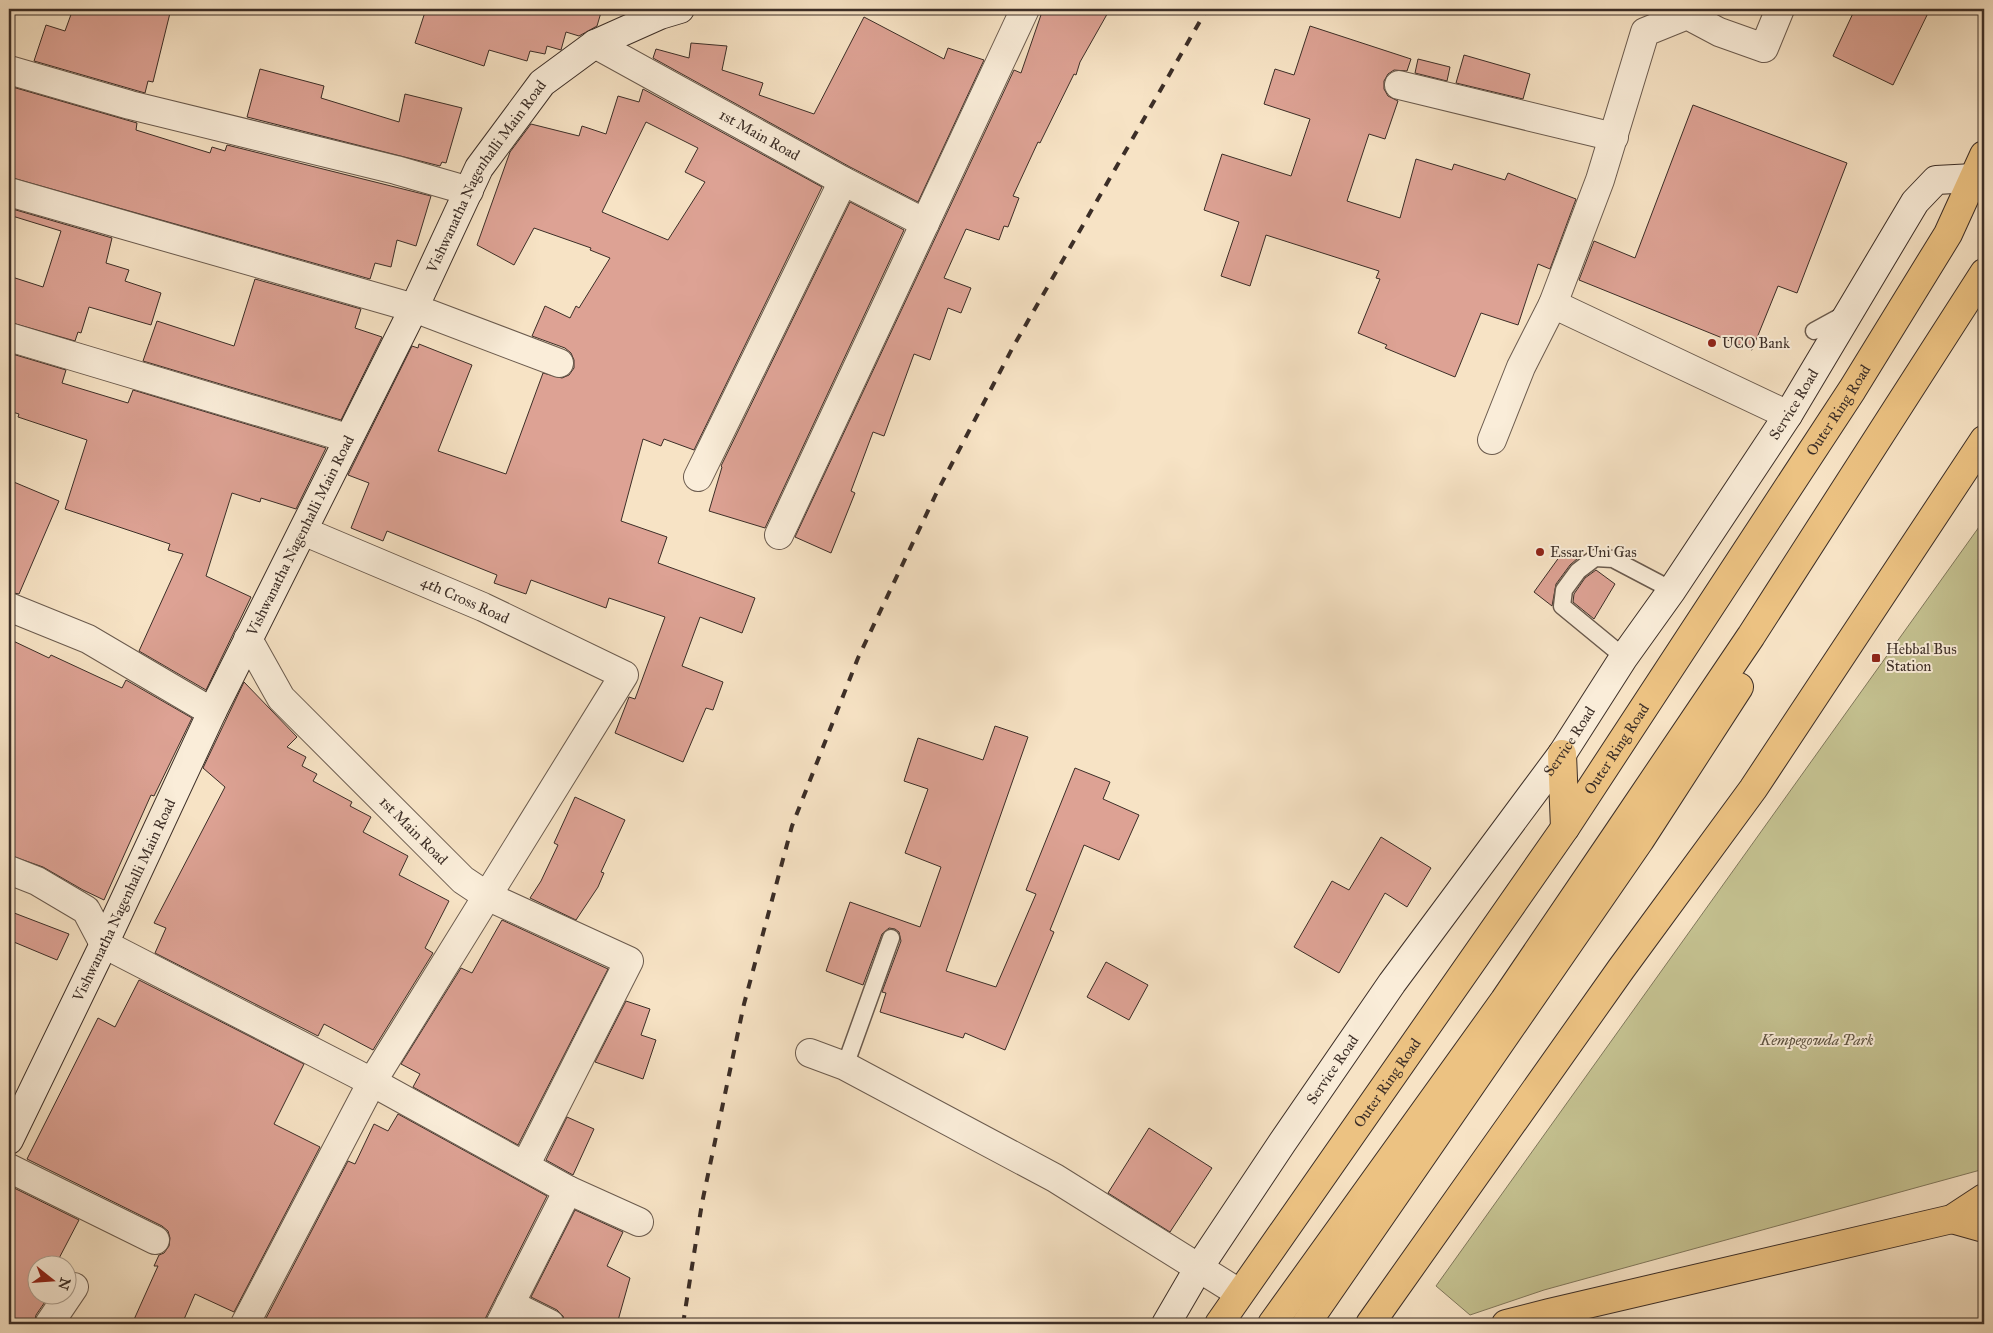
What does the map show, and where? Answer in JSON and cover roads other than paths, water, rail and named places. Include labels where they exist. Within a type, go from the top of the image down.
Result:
[{"type":"highway","name":"Outer Ring Road","points":[[1219,1324],[1565,828],[1857,382],[1948,234],[1979,166]]},
{"type":"highway","points":[[1272,1324],[1504,1001],[1618,833],[1751,636],[1984,273]]},
{"type":"highway","points":[[1306,1324],[1640,840],[1984,305]]},
{"type":"highway","points":[[1370,1324],[1621,969],[1753,789],[1984,440]]},
{"type":"highway","points":[[1562,754],[1565,828]]},
{"type":"highway","points":[[1506,1324],[1549,1312],[1952,1219],[1984,1198]]},
{"type":"highway","points":[[1952,1219],[1984,1228]]},
{"type":"street","points":[[779,534],[1025,9]]},
{"type":"street","points":[[1492,440],[1521,367],[1553,304],[1600,180],[1645,32],[1687,15],[1718,32],[1764,48],[1780,9]]},
{"type":"street","name":"Vishwanatha Nagenhalli Main Road","points":[[11,1131],[104,944],[212,712],[303,531],[347,438],[414,308],[479,168],[542,83],[595,44],[664,10]]},
{"type":"street","name":"1st Main Road","points":[[595,44],[843,181],[925,223]]},
{"type":"street","points":[[9,70],[130,105],[396,170],[469,191]]},
{"type":"street","points":[[1398,85],[1614,138]]},
{"type":"street","name":"Service Road","points":[[1166,1324],[1198,1269],[1392,983],[1562,754],[1624,658],[1672,590],[1788,416],[1915,202],[1936,180],[1979,166]]},
{"type":"street","points":[[698,477],[843,181]]},
{"type":"street","points":[[9,192],[414,308],[559,363]]},
{"type":"street","points":[[1553,304],[1788,416]]},
{"type":"street","points":[[9,337],[347,438]]},
{"type":"street","name":"4th Cross Road","points":[[303,531],[483,607],[624,675],[487,896]]},
{"type":"street","points":[[9,608],[88,640],[212,712]]},
{"type":"street","name":"1st Main Road","points":[[248,639],[281,698],[463,880],[487,896],[629,961],[525,1166]]},
{"type":"street","points":[[9,870],[37,882],[86,910],[104,944],[372,1082],[568,1190],[639,1222]]},
{"type":"street","points":[[245,1324],[372,1082],[487,896]]},
{"type":"street","points":[[810,1053],[845,1066],[1055,1178],[1239,1293]]},
{"type":"street","points":[[9,1168],[155,1240]]},
{"type":"street","points":[[550,1324],[505,1314],[568,1190]]},
{"type":"street","points":[[49,1324],[61,1306]]},
{"type":"lane","points":[[1814,331],[1851,311]]},
{"type":"lane","points":[[1624,658],[1562,606],[1564,590],[1578,571],[1595,558],[1613,559],[1672,590]]},
{"type":"lane","points":[[845,1066],[891,938]]},
{"type":"railway","points":[[683,1324],[702,1203],[744,1004],[792,826],[858,658],[936,494],[1013,347],[1207,9]]},
{"type":"place","name":"UCO Bank","points":[[1712,343]]},
{"type":"place","name":"Essar Uni Gas","points":[[1540,552]]},
{"type":"place","name":"Hebbal Bus Station","points":[[1876,658]]},
{"type":"park label","name":"Kempegowda Park","points":[[1817,1040]]}]
